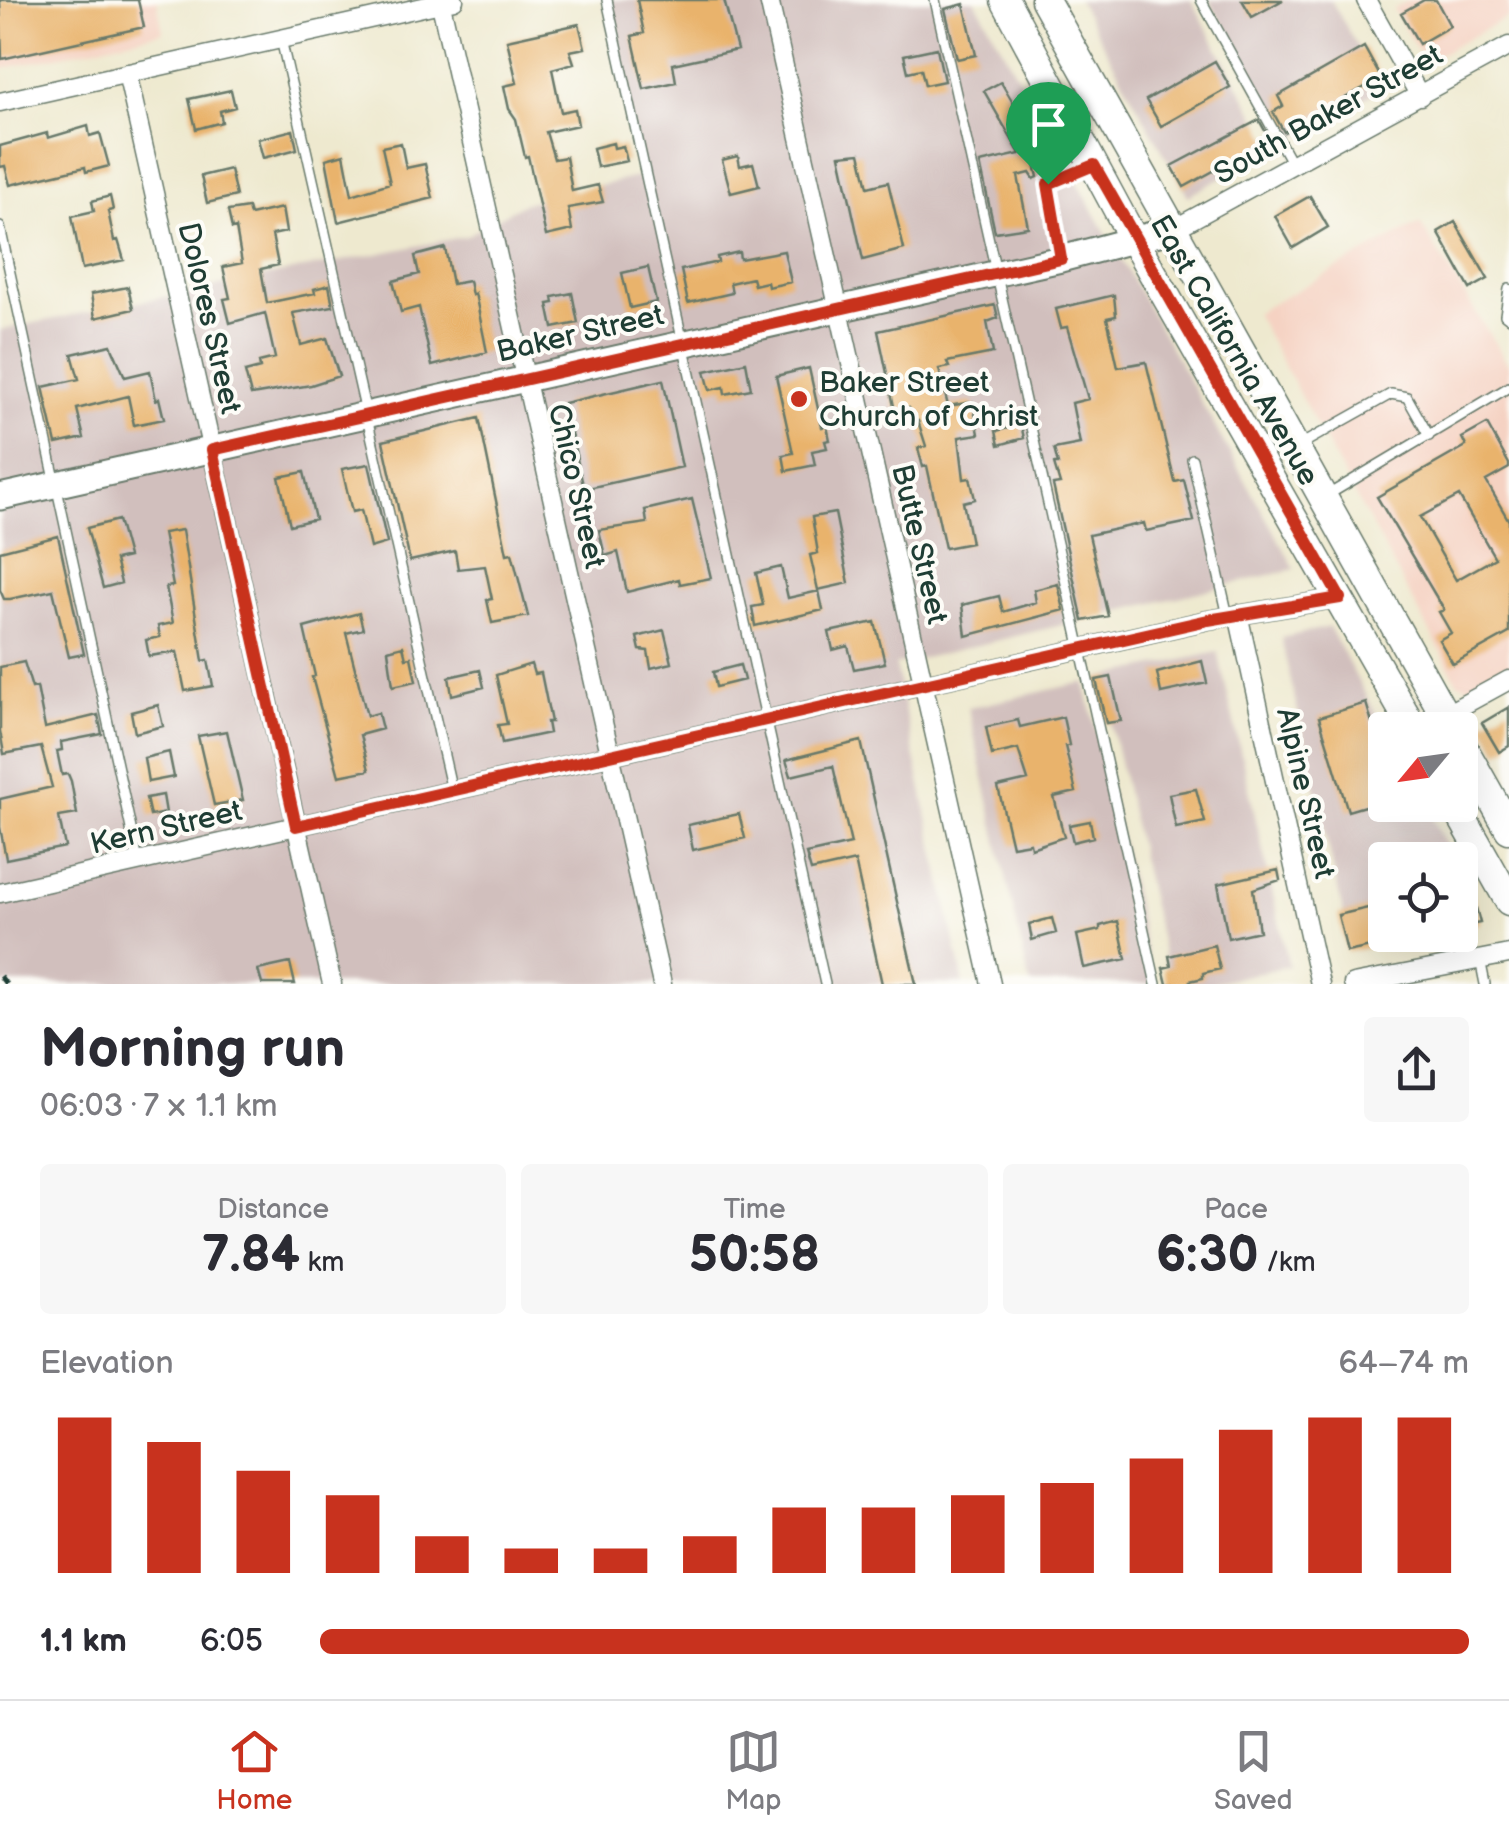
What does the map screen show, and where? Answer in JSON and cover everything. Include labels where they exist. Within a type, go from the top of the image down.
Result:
[{"type":"main road","name":"East California Avenue","points":[[1005,0],[1135,242],[1404,712]]},
{"type":"main road","name":"East California Avenue","points":[[1045,0],[1443,712]]},
{"type":"main road","points":[[1356,627],[1427,712]]},
{"type":"main road","points":[[1478,774],[1509,830]]},
{"type":"main road","points":[[1465,822],[1509,901]]},
{"type":"street","name":"Butte Street","points":[[769,0],[991,984]]},
{"type":"street","points":[[1366,0],[1420,96]]},
{"type":"street","points":[[0,102],[445,1]]},
{"type":"street","name":"Chico Street","points":[[445,1],[525,379],[662,984]]},
{"type":"street","name":"South Baker Street","points":[[1174,230],[1509,46]]},
{"type":"street","name":"Dolores Street","points":[[127,74],[332,984]]},
{"type":"street","name":"Baker Street","points":[[0,497],[1061,259],[1174,230]]},
{"type":"street","name":"Kern Street","points":[[0,893],[1233,615],[1340,598]]},
{"type":"street","name":"Alpine Street","points":[[1233,615],[1320,984]]},
{"type":"street","points":[[1464,712],[1509,680]]},
{"type":"street","points":[[1352,984],[1509,954]]},
{"type":"lane","points":[[607,0],[826,984]]},
{"type":"lane","points":[[936,0],[1156,984]]},
{"type":"lane","points":[[1201,0],[1293,165]]},
{"type":"lane","points":[[281,39],[452,791]]},
{"type":"lane","points":[[1061,259],[1048,184],[1094,165]]},
{"type":"lane","points":[[0,227],[138,862]]},
{"type":"lane","points":[[1509,289],[1505,315],[1509,318]]},
{"type":"lane","points":[[1323,497],[1509,387]]},
{"type":"lane","points":[[1296,448],[1390,394],[1407,396],[1429,436]]},
{"type":"lane","points":[[1192,459],[1233,615]]},
{"type":"lane","points":[[1480,959],[1485,984]]},
{"type":"shaded area","points":[[0,0],[157,0],[163,32],[0,69]]},
{"type":"shaded area","points":[[603,0],[975,0],[1295,569],[895,665],[964,984],[0,984],[0,330],[466,236],[524,203],[641,176]]},
{"type":"shaded area","points":[[1078,0],[1191,0],[1274,148],[1188,196]]},
{"type":"shaded area","points":[[1209,0],[1331,0],[1381,89],[1288,141]]},
{"type":"shaded area","points":[[1409,0],[1509,0],[1509,16],[1438,55],[1426,57],[1417,50],[1393,9]]},
{"type":"shaded area","points":[[1420,223],[1509,366],[1509,665],[1471,687],[1458,683],[1255,313]]},
{"type":"shaded area","points":[[1329,627],[1375,712],[1368,712],[1368,822],[1434,822],[1445,842],[1368,842],[1368,947],[1352,951],[1281,638]]},
{"type":"shaded area","points":[[1218,652],[1289,966],[1207,984],[1170,984],[1100,678]]},
{"type":"shaded area","points":[[1085,682],[1154,984],[1030,984],[968,708]]},
{"type":"building","points":[[0,0],[138,0],[144,27],[2,59]]},
{"type":"building","points":[[637,0],[724,0],[737,50],[673,64],[676,82],[644,89],[632,36],[644,33]]},
{"type":"building","points":[[1242,0],[1283,0],[1252,17]]},
{"type":"building","points":[[1424,0],[1436,0],[1450,26],[1419,44],[1401,13]]},
{"type":"building","points":[[964,4],[976,55],[957,59],[945,9]]},
{"type":"building","points":[[579,24],[585,48],[570,51],[574,63],[552,69],[561,112],[575,109],[578,125],[546,132],[554,159],[566,157],[572,191],[598,185],[603,202],[568,208],[572,230],[546,236],[528,156],[525,157],[504,86],[517,83],[507,40]]},
{"type":"building","points":[[1364,47],[1381,78],[1284,132],[1273,112],[1283,106],[1278,96]]},
{"type":"building","points":[[937,48],[944,81],[925,85],[921,69],[908,72],[904,55]]},
{"type":"building","points":[[1215,61],[1230,87],[1161,126],[1146,100]]},
{"type":"building","points":[[1001,82],[1033,137],[1029,140],[1038,177],[1034,179],[1030,173],[1018,176],[1028,227],[995,232],[980,163],[1020,154],[984,91]]},
{"type":"building","points":[[231,90],[235,107],[220,111],[222,122],[196,129],[189,99]]},
{"type":"building","points":[[1259,120],[1270,140],[1184,187],[1172,166]]},
{"type":"building","points":[[88,126],[90,136],[100,133],[109,166],[86,172],[85,167],[10,185],[5,166],[0,167],[0,146]]},
{"type":"building","points":[[293,130],[297,149],[263,158],[258,139]]},
{"type":"building","points":[[401,143],[406,168],[425,164],[433,198],[338,222],[326,159],[344,154],[352,195],[390,183],[382,147]]},
{"type":"building","points":[[613,143],[614,148],[623,146],[627,161],[597,167],[593,148]]},
{"type":"building","points":[[860,153],[868,187],[888,182],[904,249],[863,260],[840,155]]},
{"type":"building","points":[[738,156],[740,166],[753,163],[759,186],[731,193],[722,160]]},
{"type":"building","points":[[230,169],[236,196],[207,203],[201,176]]},
{"type":"building","points":[[110,196],[113,210],[108,211],[114,241],[118,240],[124,260],[82,269],[72,216],[94,211],[92,201]]},
{"type":"building","points":[[1310,196],[1328,227],[1293,248],[1275,216]]},
{"type":"building","points":[[248,208],[250,215],[282,208],[286,232],[272,235],[278,265],[261,269],[267,303],[315,293],[314,289],[329,285],[333,306],[293,313],[301,345],[327,338],[339,376],[251,395],[245,372],[260,368],[259,362],[275,358],[265,313],[230,323],[224,299],[230,298],[223,267],[242,263],[236,228],[232,229],[228,211]]},
{"type":"building","points":[[1455,222],[1488,279],[1470,289],[1438,232]]},
{"type":"building","points":[[445,248],[452,284],[469,281],[472,295],[475,293],[487,352],[432,366],[419,307],[401,312],[393,281],[419,274],[415,256]]},
{"type":"building","points":[[784,251],[791,282],[768,287],[767,282],[754,285],[752,278],[730,283],[732,293],[688,303],[681,270],[718,262],[717,257],[739,252],[740,259]]},
{"type":"building","points":[[648,267],[656,302],[630,308],[622,273]]},
{"type":"building","points":[[128,287],[133,309],[95,318],[91,294]]},
{"type":"building","points":[[572,293],[578,323],[553,328],[548,304],[554,303],[553,297]]},
{"type":"building","points":[[1114,295],[1116,316],[1107,318],[1118,367],[1146,362],[1175,482],[1184,480],[1194,521],[1146,531],[1144,523],[1089,535],[1108,616],[1083,621],[1053,485],[1060,484],[1054,449],[1080,444],[1072,403],[1088,399],[1067,327],[1061,328],[1056,309]]},
{"type":"building","points":[[995,305],[998,318],[987,322],[993,353],[947,362],[949,367],[939,369],[948,406],[973,402],[979,434],[959,437],[964,479],[970,478],[975,499],[963,502],[971,543],[945,548],[927,466],[923,467],[918,448],[926,446],[909,408],[895,411],[878,331]]},
{"type":"building","points":[[111,345],[125,377],[150,371],[164,419],[134,425],[128,396],[77,409],[84,438],[56,444],[43,387],[79,379],[72,354]]},
{"type":"building","points":[[746,362],[751,389],[725,394],[724,387],[710,390],[705,371]]},
{"type":"building","points":[[809,368],[822,427],[827,426],[830,440],[825,441],[827,448],[812,451],[815,465],[786,471],[783,455],[793,453],[776,376]]},
{"type":"building","points":[[663,380],[682,467],[584,489],[564,403]]},
{"type":"building","points":[[479,418],[507,554],[512,553],[528,616],[492,623],[485,566],[458,569],[455,551],[410,561],[383,441]]},
{"type":"building","points":[[1487,424],[1509,464],[1509,468],[1486,481],[1509,521],[1509,633],[1453,664],[1439,640],[1451,633],[1439,612],[1444,610],[1377,497],[1466,446],[1462,438]],"holes":[[[1459,496],[1495,558],[1456,580],[1420,517]]]},
{"type":"building","points":[[1021,425],[1024,438],[999,445],[996,431]]},
{"type":"building","points":[[369,464],[387,543],[370,548],[361,510],[352,512],[342,469]]},
{"type":"building","points":[[304,472],[315,519],[290,525],[279,477]]},
{"type":"building","points":[[692,499],[711,578],[680,584],[679,579],[627,592],[618,552],[605,556],[599,530],[647,523],[645,510]]},
{"type":"building","points":[[835,513],[849,583],[818,590],[810,555],[818,553],[812,517]]},
{"type":"building","points":[[118,520],[128,557],[115,560],[121,583],[103,588],[87,528]]},
{"type":"building","points":[[182,530],[203,661],[208,660],[213,686],[185,691],[177,652],[149,656],[146,640],[160,637],[158,626],[173,623],[166,587],[173,586],[163,533]]},
{"type":"building","points":[[58,536],[84,654],[69,657],[53,590],[4,599],[0,590],[0,551]]},
{"type":"building","points":[[781,567],[788,598],[819,591],[823,610],[755,626],[752,607],[763,605],[756,573]]},
{"type":"building","points":[[1058,584],[1064,610],[966,636],[962,605],[999,596],[1003,612],[1036,602],[1034,590]]},
{"type":"building","points":[[359,613],[363,629],[346,633],[367,716],[378,713],[382,729],[360,735],[369,770],[339,776],[312,677],[315,676],[304,628]]},
{"type":"building","points":[[875,622],[885,663],[854,669],[848,646],[833,650],[829,632]]},
{"type":"building","points":[[664,630],[672,663],[651,668],[648,651],[640,650],[637,637]]},
{"type":"building","points":[[403,646],[406,658],[411,657],[416,681],[393,686],[388,650]]},
{"type":"building","points":[[1202,661],[1207,683],[1161,693],[1157,673]]},
{"type":"building","points":[[24,662],[32,688],[37,687],[45,728],[98,715],[102,734],[61,742],[62,750],[57,751],[62,775],[68,774],[71,781],[77,814],[59,817],[65,847],[6,859],[0,799],[52,787],[41,747],[4,754],[0,667]]},
{"type":"building","points":[[531,664],[534,674],[541,673],[551,722],[547,722],[549,733],[502,743],[498,725],[507,724],[496,675]]},
{"type":"building","points":[[740,665],[744,680],[716,687],[713,672]]},
{"type":"building","points":[[480,670],[484,687],[452,695],[449,677]]},
{"type":"building","points":[[1111,677],[1121,721],[1106,723],[1096,680]]},
{"type":"building","points":[[1366,703],[1368,805],[1348,811],[1319,717]]},
{"type":"building","points":[[158,705],[163,726],[135,733],[131,712]]},
{"type":"building","points":[[1509,707],[1509,746],[1499,752],[1482,723]]},
{"type":"building","points":[[1063,717],[1076,792],[1054,797],[1064,837],[1031,848],[1030,843],[1012,846],[998,787],[1028,780],[1018,749],[992,755],[986,727],[1018,720],[1020,727]]},
{"type":"building","points":[[227,731],[243,800],[214,805],[198,736]]},
{"type":"building","points":[[861,741],[916,984],[882,984],[855,861],[811,871],[806,854],[851,844],[833,766],[791,776],[786,760]]},
{"type":"building","points":[[169,752],[174,777],[148,782],[144,758]]},
{"type":"building","points":[[1196,789],[1205,822],[1176,828],[1169,794]]},
{"type":"building","points":[[163,795],[166,813],[150,816],[146,798]]},
{"type":"building","points":[[739,814],[745,838],[693,850],[688,825]]},
{"type":"building","points":[[1090,821],[1093,837],[1073,842],[1069,825]]},
{"type":"building","points":[[1278,870],[1280,880],[1253,889],[1259,931],[1228,938],[1218,884]]},
{"type":"building","points":[[1368,908],[1368,948],[1347,952],[1338,915]]},
{"type":"building","points":[[1052,918],[1056,933],[1032,940],[1029,924]]},
{"type":"building","points":[[1118,921],[1126,959],[1084,968],[1077,935]]},
{"type":"building","points":[[1214,945],[1220,969],[1203,973],[1203,978],[1190,981],[1191,984],[1167,984],[1163,968],[1171,966],[1169,956]]},
{"type":"building","points":[[290,963],[295,984],[262,984],[258,970]]},
{"type":"railway","points":[[0,976],[6,984]]},
{"type":"place","name":"Baker Street Church of Christ","points":[[799,399]]},
{"type":"route","points":[[1094,165],[1340,598],[1208,620],[296,826],[212,450],[1061,259],[1048,184],[1094,165]]}]
